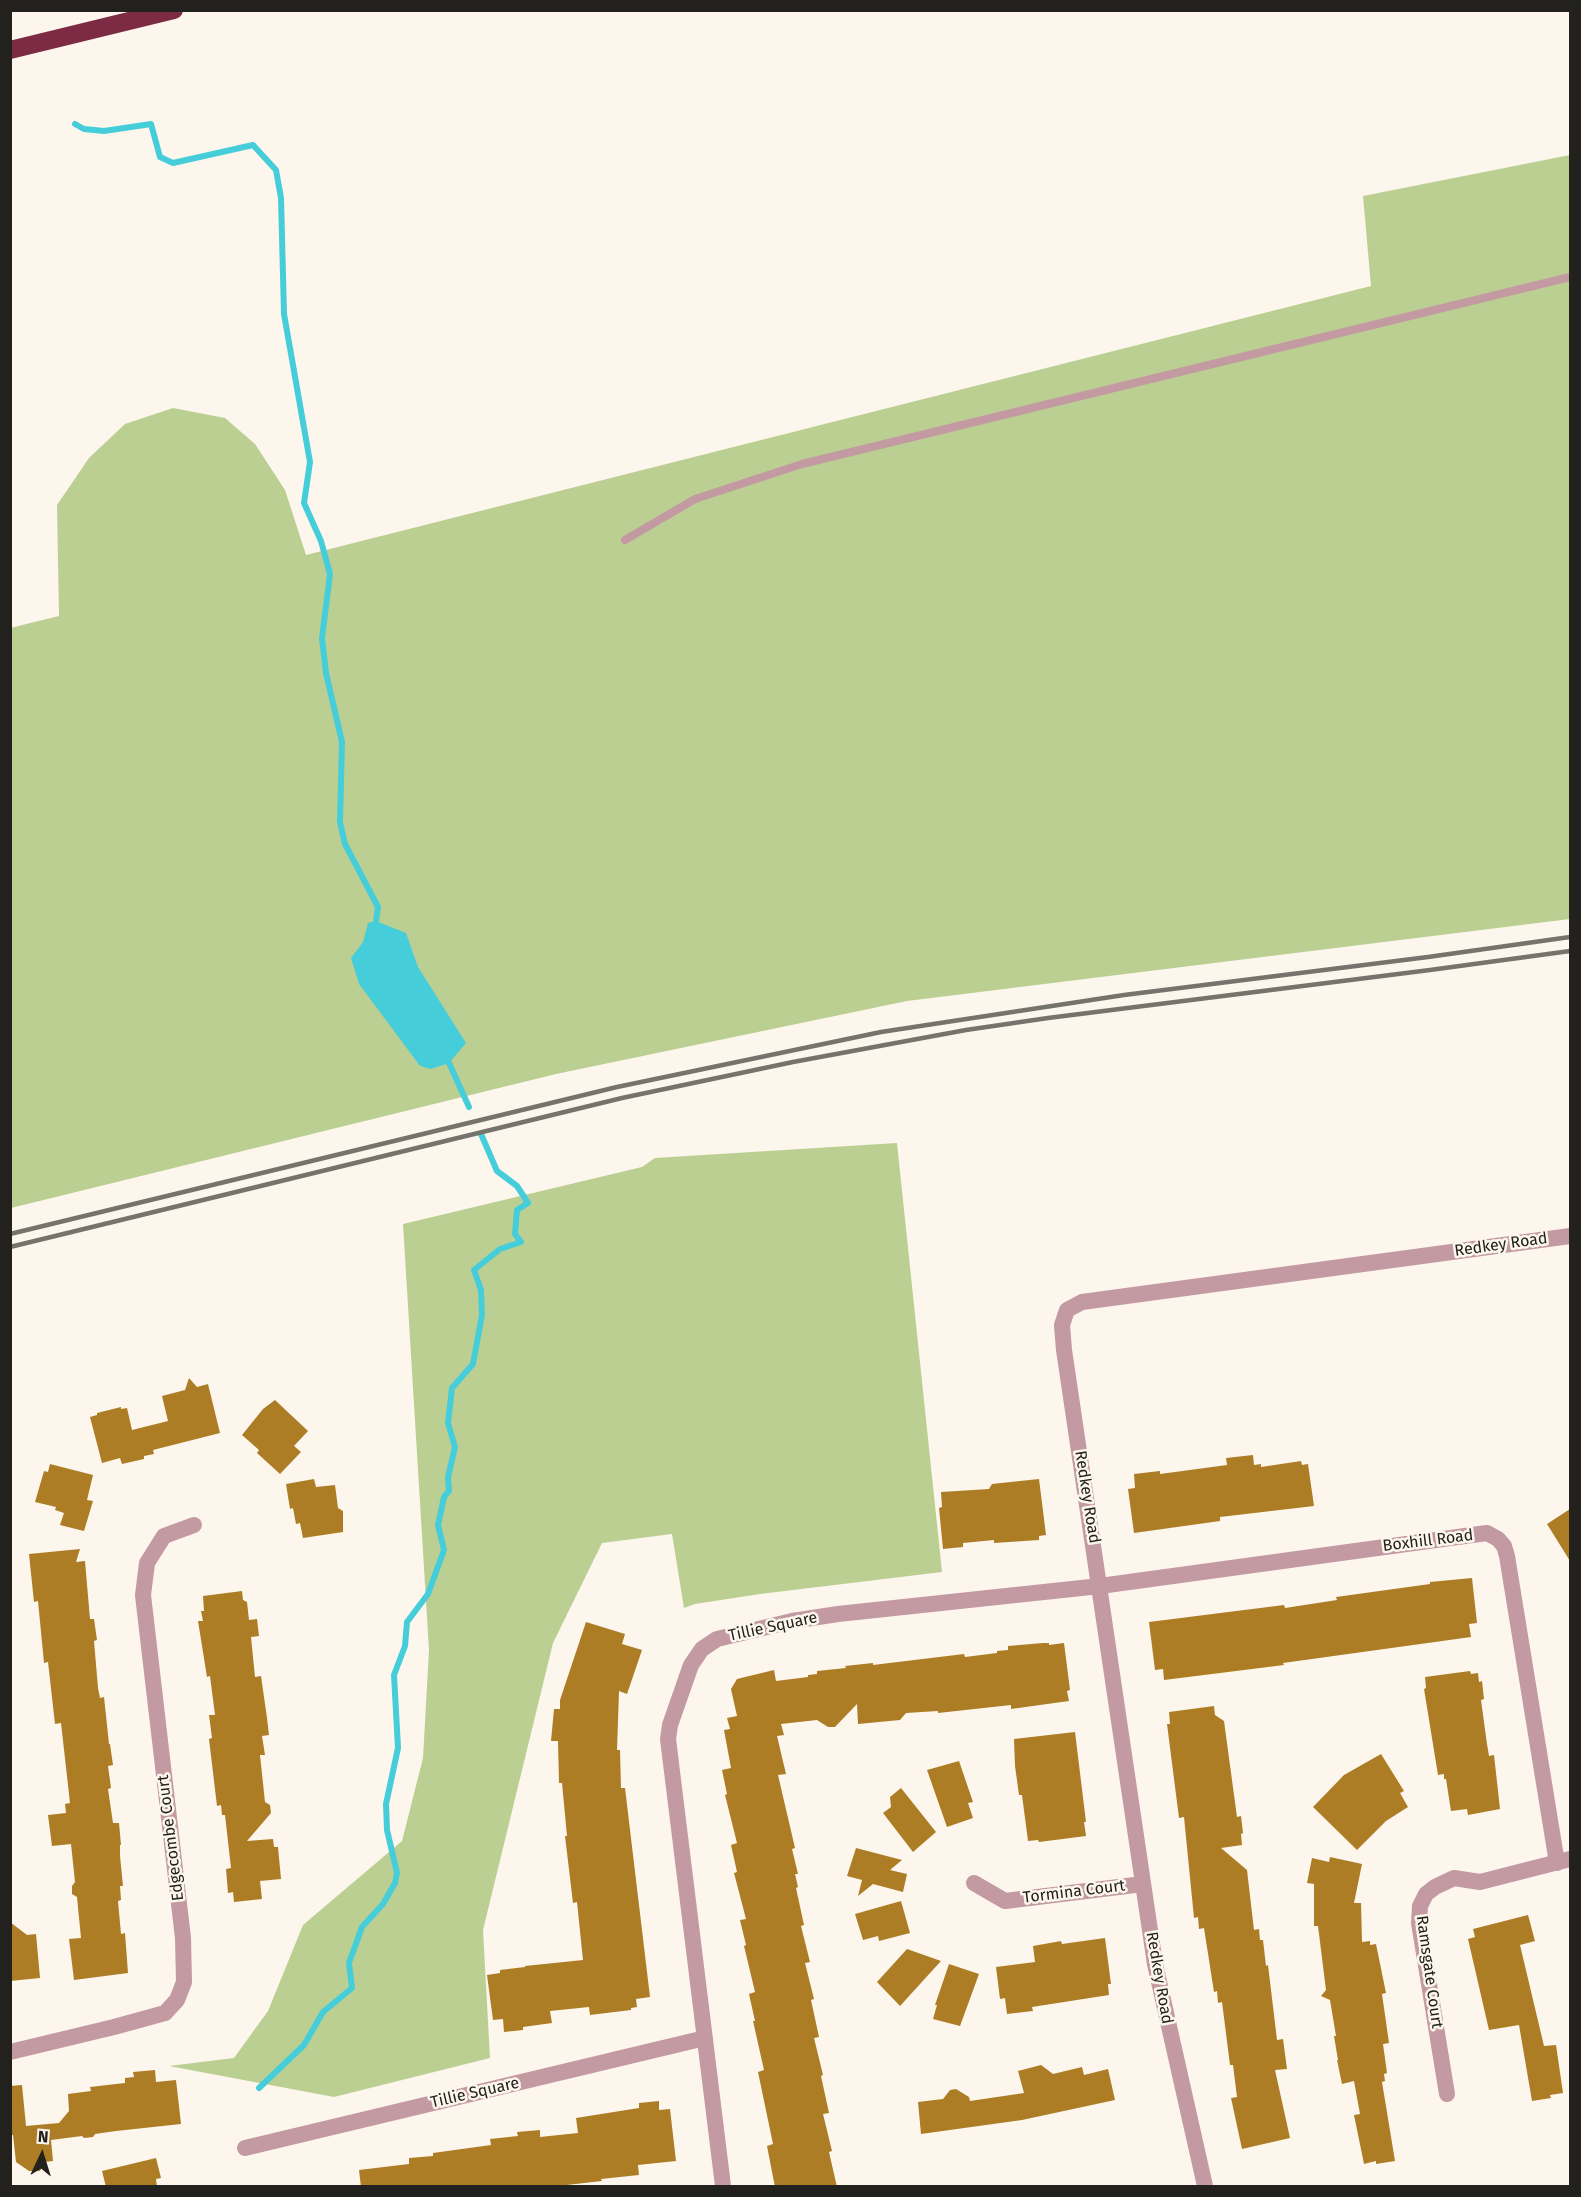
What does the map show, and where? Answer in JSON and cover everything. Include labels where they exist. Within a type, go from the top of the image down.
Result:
[{"type":"highway","points":[[10,50],[174,10]]},
{"type":"street","name":"Redkey Road","points":[[1205,2187],[1169,2035],[1155,1964],[1065,1350],[1062,1325],[1066,1310],[1082,1302],[1570,1236]]},
{"type":"street","name":"Edgecombe Court","points":[[10,2052],[165,2013],[177,2000],[184,1982],[183,1938],[143,1595],[147,1563],[164,1536],[194,1525]]},
{"type":"street","name":"Boxhill Road","points":[[1101,1586],[1470,1534],[1486,1533],[1498,1539],[1504,1546],[1507,1556],[1564,1861]]},
{"type":"street","name":"Tillie Square","points":[[723,2187],[668,1739],[670,1725],[687,1673],[702,1648],[717,1639],[748,1631],[838,1614],[1101,1586]]},
{"type":"street","name":"Ramsgate Court","points":[[1447,2094],[1419,1923],[1420,1906],[1426,1894],[1455,1878],[1480,1882],[1564,1861]]},
{"type":"street","name":"Tormina Court","points":[[974,1883],[1005,1901],[1143,1884]]},
{"type":"street","name":"Tillie Square","points":[[245,2148],[705,2038]]},
{"type":"lane","points":[[626,540],[695,499],[802,464],[1570,278]]},
{"type":"green space","points":[[1570,155],[1570,919],[907,1001],[556,1074],[11,1208],[10,628],[59,616],[57,505],[89,458],[125,424],[173,408],[225,418],[255,444],[285,490],[306,555],[1371,286],[1363,196]]},
{"type":"green space","points":[[897,1143],[942,1572],[760,1594],[695,1604],[684,1608],[672,1534],[602,1543],[553,1643],[483,1930],[490,2058],[334,2097],[169,2066],[234,2058],[268,2011],[303,1925],[402,1841],[423,1758],[429,1650],[403,1224],[642,1167],[655,1158]]},
{"type":"water","points":[[376,921],[406,933],[418,967],[466,1043],[449,1063],[431,1069],[420,1066],[359,984],[351,958],[363,942],[368,923]]},
{"type":"building","points":[[189,1378],[197,1387],[208,1384],[220,1433],[153,1450],[154,1454],[144,1456],[144,1459],[122,1464],[120,1458],[102,1463],[90,1417],[121,1407],[121,1409],[127,1408],[132,1430],[168,1421],[162,1396],[185,1390]]},
{"type":"building","points":[[275,1400],[308,1431],[294,1446],[301,1452],[280,1474],[257,1453],[259,1450],[242,1435],[263,1409]]},
{"type":"building","points":[[1253,1455],[1254,1465],[1261,1464],[1261,1467],[1301,1461],[1302,1465],[1308,1464],[1314,1506],[1220,1517],[1220,1521],[1134,1533],[1128,1489],[1135,1488],[1134,1474],[1160,1471],[1160,1474],[1227,1465],[1226,1458]]},
{"type":"building","points":[[50,1464],[93,1475],[87,1500],[93,1501],[84,1531],[60,1525],[64,1513],[55,1510],[56,1507],[35,1502],[44,1471],[48,1472]]},
{"type":"building","points":[[314,1479],[316,1487],[335,1485],[338,1508],[343,1511],[343,1532],[303,1538],[300,1523],[296,1524],[293,1508],[290,1509],[286,1484]]},
{"type":"building","points":[[1039,1479],[1046,1535],[1039,1536],[1039,1540],[994,1543],[994,1540],[963,1543],[963,1547],[943,1549],[939,1508],[942,1507],[941,1492],[989,1489],[992,1484]]},
{"type":"building","points":[[1570,1509],[1570,1561],[1547,1524]]},
{"type":"building","points":[[80,1549],[76,1562],[85,1561],[90,1619],[94,1619],[97,1640],[94,1641],[98,1688],[100,1698],[104,1697],[113,1765],[108,1766],[111,1788],[108,1789],[113,1823],[119,1823],[123,1886],[120,1886],[121,1900],[118,1901],[121,1934],[125,1933],[128,1973],[74,1980],[69,1939],[81,1938],[77,1897],[72,1894],[72,1886],[75,1882],[71,1844],[52,1846],[48,1815],[66,1813],[65,1804],[70,1803],[61,1723],[55,1724],[48,1662],[44,1663],[38,1601],[34,1602],[29,1554]]},
{"type":"building","points":[[1472,1578],[1477,1623],[1469,1624],[1471,1637],[1164,1680],[1163,1669],[1155,1670],[1149,1622],[1284,1605],[1285,1608],[1337,1600],[1336,1597],[1430,1584],[1430,1582]]},
{"type":"building","points":[[242,1591],[243,1600],[247,1602],[249,1620],[257,1619],[259,1636],[251,1637],[255,1677],[261,1676],[269,1735],[262,1736],[265,1755],[260,1755],[265,1802],[270,1805],[271,1813],[247,1841],[273,1839],[274,1847],[278,1847],[281,1879],[260,1881],[262,1899],[234,1902],[233,1892],[228,1893],[226,1869],[231,1868],[225,1815],[222,1815],[221,1805],[217,1806],[209,1739],[212,1738],[209,1715],[215,1715],[210,1676],[207,1677],[198,1621],[203,1621],[201,1611],[204,1611],[203,1596]]},
{"type":"building","points":[[586,1622],[625,1634],[622,1644],[642,1650],[627,1694],[619,1691],[617,1750],[620,1750],[621,1788],[625,1788],[650,1997],[636,1999],[637,2007],[631,2010],[590,2015],[589,2007],[550,2011],[552,2023],[504,2032],[503,2019],[493,2020],[487,1975],[500,1973],[500,1970],[525,1966],[583,1960],[577,1902],[573,1903],[565,1836],[567,1836],[562,1783],[559,1783],[558,1741],[551,1741],[554,1709],[560,1709],[560,1700]]},
{"type":"building","points":[[1049,1643],[1049,1645],[1064,1643],[1070,1690],[1067,1691],[1069,1701],[1011,1709],[1011,1705],[938,1713],[938,1711],[906,1713],[900,1720],[858,1724],[857,1704],[835,1727],[828,1727],[817,1720],[781,1724],[784,1735],[777,1736],[786,1774],[778,1775],[795,1848],[792,1849],[798,1874],[795,1874],[798,1887],[796,1888],[804,1925],[801,1926],[810,1962],[805,1963],[814,1999],[811,2000],[819,2037],[814,2038],[829,2113],[823,2114],[832,2151],[829,2152],[837,2187],[775,2187],[767,2146],[773,2144],[758,2072],[764,2070],[749,1994],[755,1992],[740,1920],[746,1919],[734,1873],[737,1872],[731,1845],[737,1843],[725,1795],[727,1794],[722,1770],[731,1768],[724,1730],[730,1729],[727,1718],[737,1716],[731,1689],[737,1679],[774,1670],[776,1681],[808,1677],[808,1675],[817,1674],[817,1671],[846,1668],[845,1666],[873,1663],[873,1665],[964,1654],[965,1657],[997,1653],[997,1651],[1008,1650],[1008,1646]]},
{"type":"building","points":[[1470,1671],[1471,1674],[1478,1673],[1479,1682],[1482,1681],[1484,1699],[1481,1700],[1487,1744],[1489,1756],[1494,1755],[1500,1809],[1468,1815],[1467,1809],[1451,1811],[1446,1779],[1444,1779],[1444,1774],[1438,1775],[1424,1689],[1426,1688],[1425,1677]]},
{"type":"building","points":[[1214,1706],[1215,1715],[1224,1721],[1237,1817],[1241,1816],[1243,1833],[1241,1834],[1242,1845],[1221,1848],[1247,1870],[1254,1930],[1259,1929],[1260,1940],[1263,1940],[1277,2040],[1283,2039],[1287,2069],[1275,2070],[1290,2138],[1242,2149],[1231,2098],[1237,2097],[1233,2065],[1230,2065],[1222,2002],[1218,2003],[1217,1991],[1214,1992],[1204,1928],[1199,1929],[1198,1917],[1194,1918],[1184,1817],[1179,1818],[1167,1724],[1170,1724],[1169,1712]]},
{"type":"building","points":[[1075,1732],[1086,1836],[1039,1842],[1038,1840],[1028,1841],[1022,1795],[1019,1795],[1015,1766],[1014,1739]]},
{"type":"building","points":[[1381,1754],[1404,1791],[1400,1793],[1408,1807],[1386,1821],[1357,1850],[1313,1807],[1344,1775]]},
{"type":"building","points":[[959,1761],[973,1802],[968,1803],[973,1818],[947,1827],[927,1770]]},
{"type":"building","points":[[901,1788],[936,1832],[913,1852],[883,1813],[891,1807],[890,1797]]},
{"type":"building","points":[[856,1848],[902,1860],[890,1870],[907,1874],[903,1892],[873,1884],[858,1896],[862,1880],[847,1876]]},
{"type":"building","points":[[1330,1857],[1362,1864],[1354,1903],[1361,1903],[1362,1942],[1370,1941],[1370,1945],[1376,1944],[1386,1993],[1382,1994],[1389,2043],[1383,2044],[1387,2073],[1384,2074],[1385,2081],[1382,2082],[1395,2161],[1376,2164],[1376,2161],[1364,2164],[1354,2115],[1360,2114],[1354,2081],[1342,2084],[1330,2000],[1321,1996],[1326,1990],[1318,1926],[1314,1926],[1314,1884],[1307,1883],[1312,1858],[1329,1862]]},
{"type":"building","points":[[901,1901],[910,1933],[879,1941],[878,1936],[863,1940],[855,1914]]},
{"type":"building","points":[[1528,1915],[1535,1941],[1520,1945],[1544,2046],[1556,2045],[1563,2093],[1550,2095],[1551,2098],[1532,2101],[1519,2025],[1489,2030],[1468,1939],[1475,1937],[1473,1929]]},
{"type":"building","points":[[10,1922],[27,1935],[36,1934],[40,1978],[10,1981]]},
{"type":"building","points":[[1105,1938],[1111,1984],[1108,1984],[1109,1995],[1032,2007],[1033,2011],[1007,2014],[1005,1998],[1000,1999],[996,1967],[1035,1962],[1033,1946],[1061,1941],[1062,1944]]},
{"type":"building","points":[[907,1949],[941,1961],[900,2006],[877,1982]]},
{"type":"building","points":[[949,1964],[979,1974],[960,2026],[933,2019],[937,2005],[935,2005]]},
{"type":"building","points":[[1041,2065],[1053,2074],[1082,2067],[1084,2075],[1108,2069],[1115,2100],[1022,2120],[921,2134],[918,2102],[943,2099],[950,2090],[956,2089],[969,2097],[970,2101],[1024,2093],[1018,2071]]},
{"type":"building","points":[[155,2070],[156,2082],[176,2080],[181,2124],[95,2134],[93,2137],[51,2140],[53,2161],[45,2162],[40,2171],[29,2171],[16,2162],[13,2135],[10,2135],[10,2086],[22,2085],[26,2126],[59,2123],[69,2111],[68,2094],[91,2091],[90,2087],[125,2083],[125,2078],[134,2077],[133,2072]]},
{"type":"building","points":[[659,2101],[659,2110],[670,2109],[676,2161],[638,2165],[639,2175],[549,2187],[361,2187],[359,2170],[409,2164],[409,2158],[491,2145],[490,2139],[518,2136],[517,2132],[540,2130],[540,2137],[578,2133],[576,2118],[639,2108],[639,2103]]},
{"type":"building","points":[[156,2158],[161,2178],[156,2179],[157,2187],[106,2187],[102,2171]]},
{"type":"waterway","points":[[75,124],[84,129],[104,131],[151,124],[160,157],[173,163],[253,145],[276,170],[281,198],[284,314],[310,462],[304,503],[321,541],[330,574],[322,638],[326,673],[342,742],[340,822],[345,844],[378,907],[376,921]]},
{"type":"waterway","points":[[449,1063],[469,1107]]},
{"type":"waterway","points":[[259,2088],[304,2045],[323,2012],[352,1988],[349,1963],[362,1927],[383,1904],[395,1883],[397,1873],[387,1830],[386,1804],[398,1748],[394,1675],[405,1646],[407,1622],[428,1594],[444,1550],[438,1525],[444,1497],[449,1491],[448,1477],[455,1447],[448,1423],[452,1388],[473,1364],[482,1315],[481,1290],[474,1270],[500,1249],[521,1242],[515,1234],[517,1210],[528,1203],[517,1186],[497,1171],[481,1134]]},
{"type":"railway","points":[[10,1234],[617,1087],[881,1032],[1124,995],[1570,937]]},
{"type":"railway","points":[[10,1247],[622,1098],[793,1062],[966,1030],[1048,1018],[1570,951]]}]
